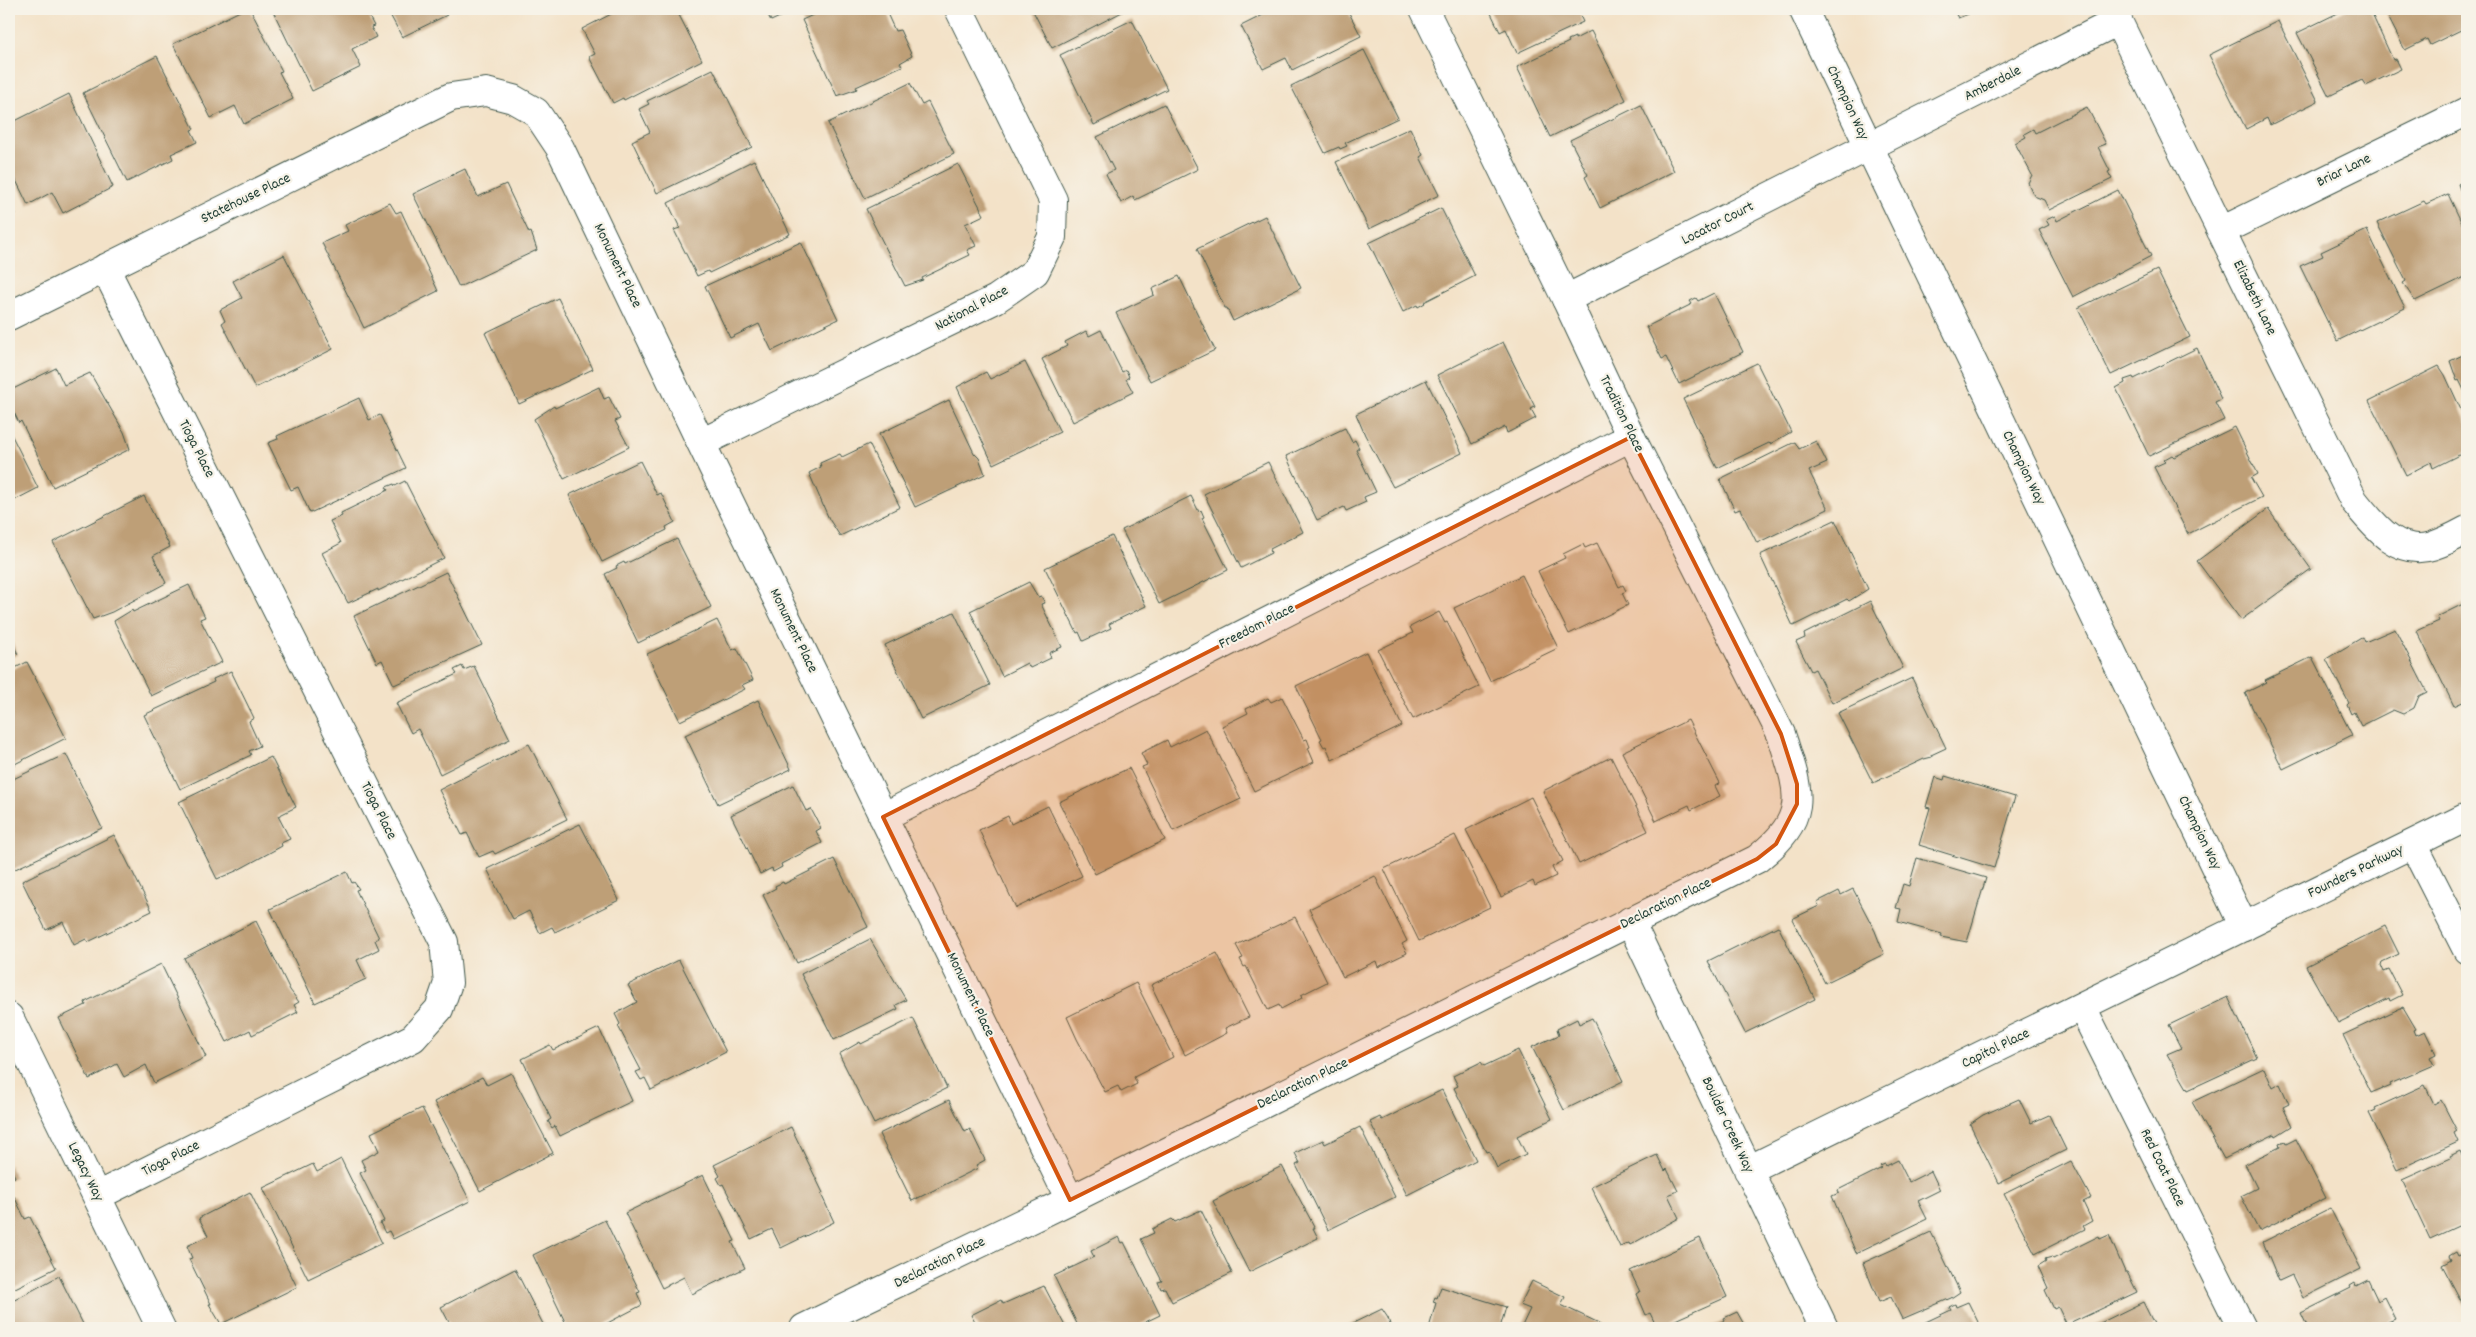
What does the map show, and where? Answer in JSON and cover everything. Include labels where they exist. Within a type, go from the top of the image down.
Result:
[{"type":"street","name":"National Place","points":[[701,444],[996,298],[1035,272],[1052,237],[1053,200],[959,9]]},
{"type":"street","name":"Tradition Place","points":[[1424,9],[1631,437],[1781,734],[1797,784],[1797,804],[1790,824]]},
{"type":"street","name":"Champion Way","points":[[1803,9],[2244,927]]},
{"type":"street","name":"Amberdale","points":[[1869,148],[2115,15]]},
{"type":"street","name":"Elizabeth Lane","points":[[2115,15],[2354,501],[2380,532],[2407,548],[2430,547],[2467,530]]},
{"type":"street","name":"Monument Place","points":[[486,92],[513,99],[536,112],[556,142],[701,444],[1070,1200]]},
{"type":"street","name":"Statehouse Place","points":[[9,316],[451,97],[486,92]]},
{"type":"street","name":"Briar Lane","points":[[2221,231],[2467,111]]},
{"type":"street","name":"Locator Court","points":[[1566,300],[1869,148]]},
{"type":"street","name":"Tioga Place","points":[[97,1196],[413,1038],[440,1010],[448,983],[444,942],[106,268]]},
{"type":"street","name":"Freedom Place","points":[[883,817],[1631,437]]},
{"type":"street","name":"Founders Parkway","points":[[2244,927],[2467,817]]},
{"type":"street","name":"Declaration Place","points":[[804,1328],[1070,1200],[1757,859],[1776,844],[1790,824]]},
{"type":"street","points":[[2413,844],[2467,950]]},
{"type":"street","name":"Boulder Creek Way","points":[[1630,921],[1824,1328]]},
{"type":"street","name":"Capitol Place","points":[[1748,1170],[2244,927]]},
{"type":"street","name":"Red Coat Place","points":[[2082,1007],[2242,1328]]},
{"type":"street","name":"Legacy Way","points":[[9,1017],[161,1328]]},
{"type":"highlighted area","points":[[1631,437],[1781,734],[1797,784],[1797,804],[1776,844],[1757,859],[1070,1200],[883,817]]},
{"type":"building","points":[[244,9],[250,9],[282,71],[279,72],[293,99],[244,124],[235,106],[211,118],[173,44]]},
{"type":"building","points":[[272,9],[365,9],[374,26],[371,27],[376,37],[352,49],[361,67],[312,91]]},
{"type":"building","points":[[387,9],[444,9],[447,15],[402,37]]},
{"type":"building","points":[[621,9],[691,9],[679,15],[702,60],[624,100],[623,98],[613,103],[589,57],[595,54],[582,29]]},
{"type":"building","points":[[765,9],[797,9],[771,21]]},
{"type":"building","points":[[826,9],[885,9],[895,31],[900,30],[912,56],[900,63],[902,66],[856,87],[857,89],[837,96],[802,20]]},
{"type":"building","points":[[1032,9],[1123,9],[1124,11],[1052,48]]},
{"type":"building","points":[[1261,9],[1347,9],[1361,36],[1292,70],[1286,58],[1263,69],[1241,26],[1263,15]]},
{"type":"building","points":[[1489,9],[1577,9],[1583,22],[1517,53],[1506,29],[1500,32]]},
{"type":"building","points":[[1953,9],[1975,9],[1976,11],[1958,18]]},
{"type":"building","points":[[2346,9],[2370,10],[2393,60],[2396,59],[2401,69],[2366,86],[2362,80],[2329,96],[2297,33]]},
{"type":"building","points":[[2384,9],[2467,9],[2467,27],[2430,45],[2427,39],[2405,50]]},
{"type":"building","points":[[1132,20],[1167,89],[1094,125],[1060,55]]},
{"type":"building","points":[[2278,21],[2318,101],[2270,125],[2267,118],[2246,129],[2209,55]]},
{"type":"building","points":[[1591,31],[1626,100],[1550,137],[1517,67],[1569,42],[1568,40],[1575,37],[1575,39]]},
{"type":"building","points":[[1364,50],[1398,118],[1345,143],[1347,146],[1325,153],[1291,86]]},
{"type":"building","points":[[157,56],[194,129],[191,130],[197,142],[171,154],[173,159],[127,182],[83,93]]},
{"type":"building","points":[[713,69],[752,147],[657,193],[632,141],[650,132],[639,109],[649,104],[647,101]]},
{"type":"building","points":[[910,83],[922,105],[928,102],[954,154],[865,198],[828,123]]},
{"type":"building","points":[[69,94],[113,187],[63,213],[52,192],[28,205],[9,166],[9,124]]},
{"type":"building","points":[[1164,104],[1198,169],[1135,200],[1133,196],[1121,203],[1106,174],[1114,170],[1097,137]]},
{"type":"building","points":[[1641,105],[1674,171],[1600,208],[1585,177],[1588,175],[1570,140]]},
{"type":"building","points":[[2087,107],[2106,144],[2098,147],[2112,179],[2049,210],[2044,200],[2034,196],[2028,183],[2032,175],[2015,143],[2026,137],[2024,134],[2033,129],[2035,133]]},
{"type":"building","points":[[1410,128],[1423,155],[1420,157],[1439,195],[1369,229],[1336,162]]},
{"type":"building","points":[[754,160],[790,234],[709,273],[708,271],[697,276],[674,230],[680,228],[668,203]]},
{"type":"building","points":[[958,164],[984,215],[965,224],[976,246],[967,250],[970,255],[922,278],[923,280],[905,286],[866,209]]},
{"type":"building","points":[[465,169],[478,197],[506,184],[529,233],[531,232],[537,250],[459,287],[413,194]]},
{"type":"building","points":[[2467,180],[2467,208],[2458,184]]},
{"type":"building","points":[[9,190],[15,202],[11,204],[16,214],[9,217]]},
{"type":"building","points":[[2118,190],[2151,256],[2073,297],[2039,230],[2049,225],[2046,220],[2055,216],[2057,221]]},
{"type":"building","points":[[2448,194],[2467,234],[2467,276],[2415,301],[2403,283],[2406,281],[2377,223],[2424,201],[2426,204]]},
{"type":"building","points":[[390,203],[396,213],[401,211],[438,291],[364,328],[322,243],[348,231],[345,225]]},
{"type":"building","points":[[1441,208],[1475,276],[1424,302],[1418,307],[1417,305],[1403,312],[1369,243]]},
{"type":"building","points":[[1265,216],[1301,288],[1233,321],[1197,249]]},
{"type":"building","points":[[2367,230],[2405,308],[2337,341],[2300,266],[2323,256],[2321,252]]},
{"type":"building","points":[[801,242],[838,319],[772,351],[759,324],[730,338],[705,286]]},
{"type":"building","points":[[284,255],[333,349],[255,388],[222,323],[225,321],[220,310],[242,298],[233,281]]},
{"type":"building","points":[[2157,270],[2190,337],[2111,375],[2078,308]]},
{"type":"building","points":[[1179,276],[1215,350],[1150,381],[1116,313],[1154,295],[1152,289]]},
{"type":"building","points":[[1714,293],[1743,352],[1679,384],[1666,357],[1662,359],[1646,327],[1692,304],[1690,301],[1696,298],[1698,301]]},
{"type":"building","points":[[558,298],[593,369],[519,404],[485,333]]},
{"type":"building","points":[[1101,330],[1122,372],[1126,370],[1129,377],[1126,379],[1133,392],[1073,422],[1042,359],[1067,346],[1065,342],[1086,331],[1089,336]]},
{"type":"building","points":[[1503,342],[1535,407],[1531,409],[1536,418],[1507,433],[1505,427],[1472,444],[1437,375]]},
{"type":"building","points":[[2197,348],[2221,399],[2215,402],[2224,420],[2149,456],[2116,388],[2125,383],[2124,380],[2133,377],[2134,379]]},
{"type":"building","points":[[2467,353],[2467,396],[2459,380],[2457,381],[2450,361]]},
{"type":"building","points":[[1025,362],[1060,432],[993,464],[957,387],[986,372],[990,379]]},
{"type":"building","points":[[1757,363],[1791,432],[1770,444],[1717,468],[1683,399]]},
{"type":"building","points":[[2439,366],[2467,423],[2467,451],[2433,468],[2431,462],[2406,475],[2369,401]]},
{"type":"building","points":[[56,368],[64,385],[90,373],[124,432],[130,449],[53,487],[21,421],[19,423],[9,402],[9,391]]},
{"type":"building","points":[[1426,380],[1462,453],[1393,487],[1356,414]]},
{"type":"building","points":[[599,387],[604,399],[609,397],[620,419],[615,421],[629,447],[564,479],[534,419],[554,406],[555,408]]},
{"type":"building","points":[[359,398],[369,420],[380,415],[406,468],[310,513],[298,487],[291,490],[268,443],[278,439],[277,436]]},
{"type":"building","points":[[949,400],[974,453],[979,458],[985,474],[915,507],[879,434]]},
{"type":"building","points":[[2235,427],[2258,474],[2251,478],[2262,497],[2188,534],[2154,467],[2165,462],[2163,460],[2172,455],[2174,457]]},
{"type":"building","points":[[1345,428],[1352,442],[1355,440],[1359,448],[1356,450],[1376,492],[1364,497],[1366,502],[1346,511],[1344,507],[1317,520],[1286,456]]},
{"type":"building","points":[[9,430],[38,488],[9,503]]},
{"type":"building","points":[[1816,441],[1827,463],[1809,471],[1828,509],[1757,543],[1740,509],[1735,511],[1720,479],[1795,442],[1799,449]]},
{"type":"building","points":[[869,444],[900,507],[840,536],[829,519],[809,473],[821,467],[820,463],[840,454],[842,457]]},
{"type":"building","points":[[640,461],[657,495],[661,493],[675,522],[666,527],[667,530],[602,562],[569,495]]},
{"type":"building","points":[[1268,462],[1303,532],[1270,549],[1271,553],[1241,568],[1204,494]]},
{"type":"building","points":[[405,481],[444,558],[378,591],[378,589],[348,603],[322,553],[341,543],[330,521],[342,516],[341,513],[388,490],[386,487],[394,484],[395,486]]},
{"type":"building","points":[[144,496],[170,547],[153,556],[166,583],[112,612],[93,619],[53,542]]},
{"type":"building","points":[[1191,496],[1199,512],[1201,510],[1204,517],[1202,518],[1228,570],[1159,604],[1122,530]]},
{"type":"building","points":[[2268,509],[2311,569],[2241,620],[2197,561]]},
{"type":"building","points":[[1835,520],[1868,589],[1849,601],[1847,599],[1793,626],[1760,555]]},
{"type":"building","points":[[1112,536],[1146,606],[1109,624],[1111,628],[1083,641],[1079,632],[1077,633],[1045,568]]},
{"type":"building","points":[[677,539],[711,607],[638,643],[605,574],[624,562],[625,564]]},
{"type":"building","points":[[1597,543],[1619,587],[1623,585],[1626,591],[1622,593],[1628,605],[1569,634],[1538,571],[1565,558],[1563,554],[1583,544],[1585,548]]},
{"type":"building","points":[[446,572],[482,645],[394,685],[382,660],[377,663],[354,616]]},
{"type":"building","points":[[1522,575],[1558,648],[1490,681],[1454,608]]},
{"type":"building","points":[[1029,582],[1038,597],[1041,596],[1045,603],[1041,604],[1062,647],[1049,653],[1051,658],[1030,668],[1027,663],[1002,676],[970,611]]},
{"type":"building","points":[[189,585],[205,617],[200,619],[222,662],[151,696],[114,621],[132,610],[133,612]]},
{"type":"building","points":[[1870,601],[1903,668],[1832,703],[1815,669],[1811,671],[1796,642],[1805,638],[1804,634]]},
{"type":"building","points":[[2467,602],[2467,700],[2454,706],[2417,631],[2439,621],[2437,617]]},
{"type":"building","points":[[954,612],[990,685],[921,719],[885,645]]},
{"type":"building","points":[[1439,612],[1445,623],[1447,622],[1479,687],[1413,719],[1378,650],[1413,633],[1410,627]]},
{"type":"building","points":[[717,620],[732,650],[737,648],[753,680],[742,685],[745,689],[680,721],[647,654]]},
{"type":"building","points":[[2395,629],[2427,692],[2419,696],[2414,708],[2403,714],[2393,710],[2361,726],[2354,712],[2351,714],[2347,705],[2349,703],[2326,659],[2363,637],[2365,642]]},
{"type":"building","points":[[9,636],[18,654],[9,659]]},
{"type":"building","points":[[1366,652],[1402,726],[1332,760],[1326,746],[1324,747],[1320,740],[1322,739],[1296,686]]},
{"type":"building","points":[[2312,657],[2352,735],[2283,769],[2245,693],[2267,682],[2265,680]]},
{"type":"building","points":[[27,662],[66,738],[9,767],[9,671]]},
{"type":"building","points":[[462,666],[464,670],[474,666],[510,739],[440,774],[418,729],[411,733],[396,703],[457,674],[454,670]]},
{"type":"building","points":[[231,671],[254,718],[249,721],[260,746],[249,751],[251,755],[180,789],[144,715],[214,682],[213,679]]},
{"type":"building","points":[[1912,678],[1946,748],[1931,755],[1932,757],[1873,783],[1838,713]]},
{"type":"building","points":[[1282,697],[1304,740],[1307,739],[1310,747],[1308,748],[1314,762],[1254,791],[1222,726],[1248,713],[1246,709],[1268,698],[1271,702]]},
{"type":"building","points":[[758,700],[791,769],[718,804],[685,735]]},
{"type":"building","points":[[1688,720],[1720,783],[1715,786],[1720,796],[1691,810],[1689,805],[1656,821],[1622,752]]},
{"type":"building","points":[[1206,729],[1241,799],[1173,831],[1142,767],[1147,765],[1141,753],[1167,740],[1170,747]]},
{"type":"building","points":[[529,744],[567,819],[495,854],[493,851],[479,857],[467,833],[462,835],[439,790]]},
{"type":"building","points":[[66,754],[102,828],[9,872],[9,781]]},
{"type":"building","points":[[271,757],[296,807],[278,816],[290,839],[281,843],[282,846],[217,879],[179,802]]},
{"type":"building","points":[[1611,757],[1648,831],[1579,864],[1543,791]]},
{"type":"building","points":[[1129,768],[1165,840],[1095,874],[1059,802]]},
{"type":"building","points":[[1945,776],[2015,797],[1994,868],[1919,845],[1930,808],[1926,807],[1935,777],[1944,780]]},
{"type":"building","points":[[793,785],[806,811],[811,809],[821,828],[816,831],[822,843],[781,864],[782,867],[773,872],[772,868],[760,874],[731,815]]},
{"type":"building","points":[[1531,797],[1563,861],[1552,867],[1556,876],[1535,886],[1533,881],[1501,897],[1466,830]]},
{"type":"building","points":[[1048,806],[1082,876],[1016,908],[979,830],[1008,816],[1011,824]]},
{"type":"building","points":[[580,824],[619,900],[555,932],[552,927],[540,933],[529,911],[513,919],[487,869]]},
{"type":"building","points":[[114,835],[152,911],[88,942],[86,939],[74,945],[63,922],[46,930],[22,881]]},
{"type":"building","points":[[1455,835],[1490,907],[1419,941],[1384,869]]},
{"type":"building","points":[[1917,858],[1986,878],[1967,942],[1941,937],[1942,934],[1898,922],[1901,909],[1896,908],[1903,884],[1909,886]]},
{"type":"building","points":[[834,859],[868,927],[797,963],[763,895],[776,888],[775,886],[783,882],[784,884]]},
{"type":"building","points":[[347,872],[352,883],[354,882],[359,889],[356,890],[379,938],[375,940],[379,949],[357,960],[366,979],[315,1003],[270,909]]},
{"type":"building","points":[[1375,876],[1407,941],[1402,944],[1407,953],[1378,967],[1376,961],[1343,977],[1309,909]]},
{"type":"building","points":[[1853,889],[1875,931],[1884,954],[1825,983],[1792,919],[1819,906],[1817,902],[1839,891],[1841,895]]},
{"type":"building","points":[[1295,917],[1327,982],[1301,995],[1302,998],[1281,1009],[1279,1005],[1268,1010],[1246,966],[1244,967],[1240,959],[1243,958],[1236,945]]},
{"type":"building","points":[[256,921],[290,990],[299,1002],[294,1005],[298,1012],[252,1035],[250,1030],[227,1042],[184,958]]},
{"type":"building","points":[[1778,926],[1815,999],[1745,1033],[1708,961]]},
{"type":"building","points":[[2385,926],[2399,954],[2382,962],[2381,965],[2384,972],[2389,970],[2402,995],[2390,1001],[2389,998],[2338,1023],[2306,966]]},
{"type":"building","points":[[870,939],[906,1000],[896,1005],[898,1009],[834,1040],[801,974]]},
{"type":"building","points":[[1217,953],[1249,1017],[1225,1028],[1227,1033],[1185,1055],[1151,985]]},
{"type":"building","points":[[679,960],[726,1052],[651,1090],[645,1078],[641,1080],[636,1072],[641,1070],[618,1026],[620,1024],[615,1014],[637,1002],[628,985]]},
{"type":"building","points":[[161,964],[206,1057],[154,1083],[146,1065],[124,1077],[117,1064],[89,1079],[59,1018],[86,1005],[85,1002]]},
{"type":"building","points":[[1136,983],[1173,1057],[1134,1077],[1137,1084],[1121,1092],[1118,1086],[1105,1092],[1067,1017]]},
{"type":"building","points":[[2228,997],[2257,1058],[2188,1090],[2167,1054],[2181,1048],[2169,1025]]},
{"type":"building","points":[[2403,1007],[2416,1029],[2414,1030],[2416,1035],[2425,1031],[2436,1054],[2430,1057],[2434,1065],[2390,1084],[2391,1086],[2371,1093],[2343,1035]]},
{"type":"building","points":[[913,1018],[947,1088],[874,1124],[839,1054],[860,1042],[861,1044]]},
{"type":"building","points":[[1592,1018],[1623,1081],[1564,1110],[1532,1047],[1559,1035],[1557,1029],[1577,1019],[1579,1024]]},
{"type":"building","points":[[599,1028],[632,1101],[560,1136],[555,1126],[552,1128],[548,1121],[551,1119],[522,1059],[550,1045],[553,1050]]},
{"type":"building","points":[[1518,1050],[1552,1119],[1517,1136],[1526,1154],[1497,1168],[1489,1151],[1486,1152],[1454,1088],[1458,1086],[1453,1076],[1481,1062],[1484,1066]]},
{"type":"building","points":[[2264,1068],[2273,1088],[2280,1084],[2289,1104],[2283,1107],[2292,1126],[2276,1136],[2275,1134],[2224,1159],[2192,1102]]},
{"type":"building","points":[[511,1073],[553,1153],[480,1191],[434,1102],[482,1077],[487,1085]]},
{"type":"building","points":[[2425,1085],[2434,1104],[2441,1100],[2457,1131],[2454,1133],[2458,1142],[2397,1170],[2369,1113],[2376,1110],[2375,1108]]},
{"type":"building","points":[[1442,1090],[1476,1160],[1407,1195],[1370,1122],[1380,1117],[1382,1120]]},
{"type":"building","points":[[2019,1099],[2031,1123],[2049,1115],[2066,1150],[1999,1183],[1970,1124],[1983,1115]]},
{"type":"building","points":[[949,1100],[965,1132],[970,1129],[985,1160],[976,1165],[978,1168],[912,1201],[879,1134]]},
{"type":"building","points":[[422,1108],[470,1201],[393,1239],[389,1231],[385,1233],[380,1223],[384,1221],[360,1173],[366,1170],[361,1160],[379,1151],[371,1133]]},
{"type":"building","points":[[791,1127],[823,1193],[821,1194],[834,1222],[781,1248],[772,1229],[751,1239],[723,1184],[721,1185],[717,1178],[720,1176],[714,1165]]},
{"type":"building","points":[[1360,1127],[1395,1197],[1328,1230],[1296,1165],[1300,1163],[1295,1153],[1323,1140],[1325,1144]]},
{"type":"building","points":[[2296,1139],[2326,1198],[2259,1231],[2241,1196],[2257,1188],[2245,1164],[2280,1147],[2279,1144],[2285,1142],[2286,1144]]},
{"type":"building","points":[[2460,1151],[2467,1168],[2467,1222],[2430,1239],[2402,1180],[2451,1158],[2450,1156]]},
{"type":"building","points":[[1657,1155],[1665,1171],[1667,1169],[1678,1191],[1668,1195],[1679,1218],[1630,1245],[1629,1243],[1620,1247],[1591,1187]]},
{"type":"building","points":[[341,1159],[382,1243],[308,1279],[263,1188],[313,1164],[317,1172]]},
{"type":"building","points":[[1898,1160],[1909,1182],[1931,1171],[1940,1190],[1918,1201],[1927,1219],[1856,1253],[1832,1196],[1839,1193],[1838,1190],[1882,1168],[1880,1166],[1885,1164],[1886,1166]]},
{"type":"building","points":[[2071,1161],[2091,1198],[2083,1202],[2092,1221],[2083,1226],[2085,1229],[2035,1254],[2004,1194]]},
{"type":"building","points":[[9,1164],[15,1177],[9,1180]]},
{"type":"building","points":[[1282,1166],[1315,1228],[1313,1228],[1318,1238],[1249,1272],[1213,1201]]},
{"type":"building","points":[[703,1175],[735,1241],[732,1242],[745,1268],[692,1294],[684,1277],[662,1288],[625,1213]]},
{"type":"building","points":[[250,1192],[297,1287],[221,1324],[209,1304],[211,1304],[189,1259],[192,1258],[187,1246],[208,1236],[199,1218]]},
{"type":"building","points":[[14,1196],[25,1219],[30,1217],[56,1268],[9,1291],[9,1198]]},
{"type":"building","points":[[2330,1208],[2361,1269],[2303,1298],[2292,1275],[2279,1281],[2263,1242]]},
{"type":"building","points":[[1201,1210],[1232,1273],[1172,1302],[1165,1288],[1161,1289],[1158,1282],[1162,1281],[1141,1239],[1154,1233],[1152,1229],[1172,1219],[1175,1222]]},
{"type":"building","points":[[605,1220],[640,1292],[637,1293],[642,1305],[598,1328],[568,1328],[533,1255]]},
{"type":"building","points":[[1931,1232],[1960,1292],[1951,1298],[1902,1319],[1891,1297],[1879,1302],[1863,1263]]},
{"type":"building","points":[[2109,1235],[2125,1272],[2127,1272],[2137,1292],[2067,1325],[2058,1307],[2054,1309],[2045,1290],[2048,1288],[2038,1266],[2046,1261],[2045,1259],[2052,1257],[2053,1259],[2099,1236],[2100,1239]]},
{"type":"building","points":[[1119,1237],[1122,1243],[1124,1242],[1160,1315],[1133,1328],[1079,1328],[1054,1276],[1094,1257],[1091,1251]]},
{"type":"building","points":[[1700,1238],[1727,1297],[1657,1328],[1650,1313],[1646,1315],[1637,1294],[1640,1292],[1630,1271]]},
{"type":"building","points":[[2456,1252],[2458,1256],[2467,1252],[2467,1312],[2442,1265],[2451,1260],[2449,1256]]},
{"type":"building","points":[[515,1269],[545,1328],[452,1328],[441,1307]]},
{"type":"building","points":[[59,1276],[85,1328],[9,1328],[9,1303]]},
{"type":"building","points":[[2368,1280],[2378,1301],[2384,1297],[2395,1319],[2388,1322],[2391,1328],[2308,1328],[2301,1313],[2351,1288],[2350,1286],[2355,1283],[2356,1286]]},
{"type":"building","points":[[1532,1281],[1565,1297],[1561,1305],[1599,1323],[1602,1328],[1521,1328],[1530,1309],[1520,1305]]},
{"type":"building","points":[[1044,1286],[1066,1328],[978,1328],[971,1315],[1001,1300],[1003,1304]]},
{"type":"building","points":[[1441,1287],[1506,1307],[1500,1328],[1429,1328],[1436,1303],[1433,1302],[1435,1297],[1437,1298]]},
{"type":"building","points":[[1968,1302],[1981,1328],[1913,1328],[1951,1310],[1949,1307],[1955,1304],[1956,1307]]},
{"type":"building","points":[[2143,1302],[2154,1324],[2154,1328],[2090,1328]]},
{"type":"building","points":[[1382,1309],[1388,1318],[1391,1328],[1343,1328]]},
{"type":"building","points":[[1737,1312],[1746,1328],[1709,1328],[1725,1320],[1724,1318]]}]
